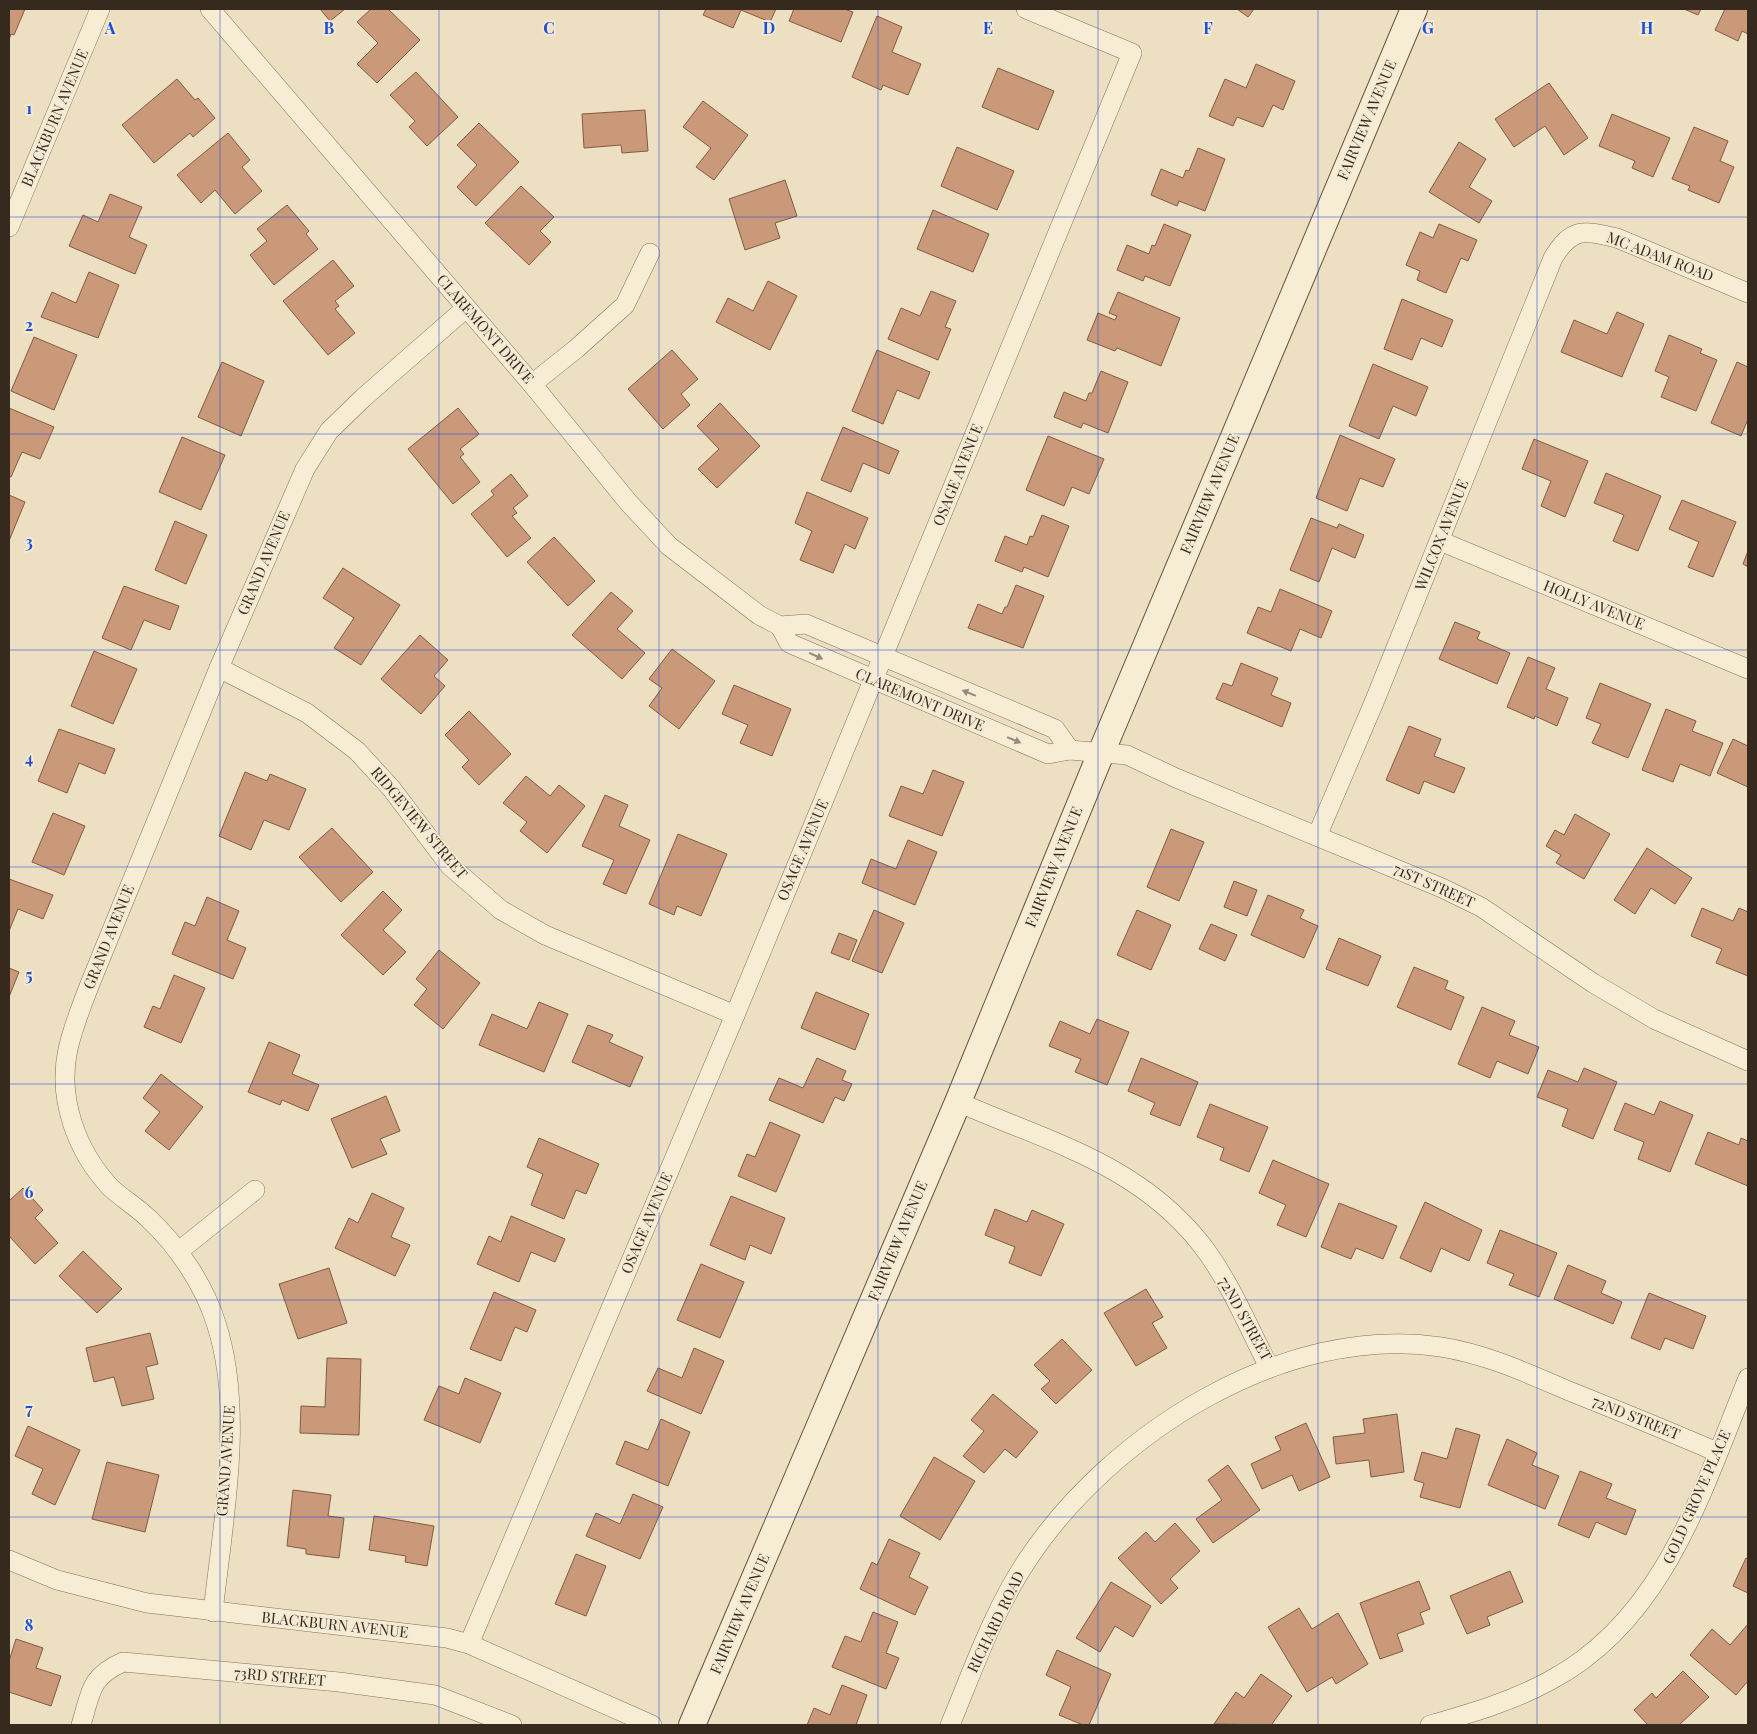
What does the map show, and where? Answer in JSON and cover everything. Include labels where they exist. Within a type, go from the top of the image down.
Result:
[{"type":"street","name":"BLACKBURN AVENUE","points":[[9,227],[100,9]]},
{"type":"street","name":"CLAREMONT DRIVE","points":[[210,9],[532,384],[628,502],[669,546],[752,610],[780,626],[789,643],[1048,754],[1070,750],[1101,753]]},
{"type":"street","name":"OSAGE AVENUE","points":[[469,1644],[735,1015],[1132,53],[1026,9]]},
{"type":"street","name":"FAIRVIEW AVENUE","points":[[692,1725],[958,1102],[1101,753],[1414,9]]},
{"type":"street","name":"MC ADAM ROAD","points":[[1570,236],[1582,233],[1597,233],[1617,238],[1748,293]]},
{"type":"street","name":"WILCOX AVENUE","points":[[1318,836],[1440,541],[1546,280],[1553,258],[1570,236]]},
{"type":"street","points":[[532,384],[576,349],[626,305],[650,253]]},
{"type":"street","name":"GRAND AVENUE","points":[[213,1612],[230,1451],[231,1395],[216,1322],[201,1289],[178,1251],[149,1219],[112,1188],[88,1160],[74,1128],[65,1082],[68,1050],[79,1012],[219,668],[305,469],[329,431],[363,398],[466,308]]},
{"type":"street","name":"HOLLY AVENUE","points":[[1440,541],[1748,669]]},
{"type":"street","name":"CLAREMONT DRIVE","points":[[780,626],[806,624],[1055,729],[1070,750]]},
{"type":"street","name":"RIDGEVIEW STREET","points":[[219,668],[307,713],[357,751],[391,788],[450,866],[501,910],[545,935],[735,1015]]},
{"type":"street","name":"71ST STREET","points":[[1101,753],[1127,755],[1442,888],[1481,907],[1593,983],[1654,1019],[1748,1061]]},
{"type":"street","name":"72ND STREET","points":[[958,1102],[1103,1163],[1133,1180],[1154,1196],[1201,1245],[1218,1270],[1269,1367],[1351,1346],[1388,1343],[1443,1348],[1506,1364],[1718,1452]]},
{"type":"street","points":[[178,1251],[255,1190]]},
{"type":"street","name":"RICHARD ROAD","points":[[950,1725],[994,1620],[1010,1588],[1031,1555],[1065,1510],[1099,1475],[1148,1435],[1214,1394],[1269,1367]]},
{"type":"street","name":"GOLD GROVE PLACE","points":[[1430,1725],[1485,1718],[1563,1674],[1611,1636],[1636,1610],[1670,1560],[1718,1452],[1748,1378]]},
{"type":"street","name":"BLACKBURN AVENUE","points":[[9,1560],[57,1580],[104,1594],[147,1603],[447,1638],[469,1644],[652,1725]]},
{"type":"street","name":"73RD STREET","points":[[81,1725],[96,1680],[109,1668],[122,1662],[339,1682],[435,1695],[512,1725]]},
{"type":"building","points":[[9,9],[25,9],[14,35],[11,34],[9,40]]},
{"type":"building","points":[[320,9],[345,9],[330,21]]},
{"type":"building","points":[[371,9],[388,9],[420,40],[377,83],[357,64],[378,43],[357,22]]},
{"type":"building","points":[[706,9],[776,9],[770,22],[741,10],[733,28],[703,15]]},
{"type":"building","points":[[794,9],[844,9],[853,12],[841,42],[789,21]]},
{"type":"building","points":[[1237,9],[1254,9],[1248,17]]},
{"type":"building","points":[[1684,9],[1701,9],[1698,15]]},
{"type":"building","points":[[1725,9],[1748,9],[1748,34],[1742,31],[1738,41],[1715,30]]},
{"type":"building","points":[[877,16],[902,27],[892,52],[921,64],[908,95],[883,85],[881,90],[852,77]]},
{"type":"building","points":[[1256,64],[1295,81],[1283,110],[1273,105],[1263,127],[1237,117],[1233,126],[1209,116],[1225,79],[1246,88]]},
{"type":"building","points":[[998,68],[1054,91],[1038,130],[982,107]]},
{"type":"building","points":[[416,72],[458,117],[427,146],[409,127],[415,121],[390,95]]},
{"type":"building","points":[[177,79],[195,100],[198,98],[215,118],[193,137],[190,133],[154,163],[122,125]]},
{"type":"building","points":[[1549,83],[1588,138],[1564,155],[1545,126],[1514,147],[1495,119]]},
{"type":"building","points":[[703,101],[748,135],[714,180],[696,167],[711,148],[683,127]]},
{"type":"building","points":[[645,110],[648,151],[622,153],[621,145],[584,148],[582,114]]},
{"type":"building","points":[[1612,114],[1670,138],[1653,177],[1632,168],[1635,161],[1599,146]]},
{"type":"building","points":[[479,123],[519,162],[476,206],[457,187],[477,165],[457,145]]},
{"type":"building","points":[[1694,127],[1728,141],[1720,161],[1734,167],[1719,203],[1688,190],[1690,186],[1672,179]]},
{"type":"building","points":[[228,133],[250,160],[242,167],[262,191],[235,214],[215,190],[201,203],[177,175]]},
{"type":"building","points":[[1459,142],[1486,159],[1469,187],[1492,201],[1479,223],[1429,192]]},
{"type":"building","points":[[957,147],[1014,171],[997,210],[941,186]]},
{"type":"building","points":[[1198,148],[1225,159],[1205,211],[1179,201],[1177,206],[1151,195],[1161,169],[1183,178],[1186,170],[1189,171]]},
{"type":"building","points":[[785,180],[797,216],[775,223],[780,238],[745,250],[729,199]]},
{"type":"building","points":[[521,186],[554,217],[540,231],[551,242],[529,265],[485,223]]},
{"type":"building","points":[[110,194],[142,207],[129,237],[147,245],[135,274],[69,246],[83,215],[98,222]]},
{"type":"building","points":[[287,205],[309,231],[306,234],[318,249],[274,285],[250,255],[267,241],[257,229]]},
{"type":"building","points":[[933,210],[989,234],[973,272],[917,249]]},
{"type":"building","points":[[1164,224],[1191,235],[1170,286],[1145,276],[1143,281],[1117,270],[1127,245],[1149,254],[1152,245],[1155,246]]},
{"type":"building","points":[[1439,224],[1477,240],[1468,261],[1461,258],[1446,293],[1417,280],[1420,271],[1406,265],[1420,232],[1433,238]]},
{"type":"building","points":[[333,260],[354,286],[335,301],[339,306],[335,309],[355,333],[328,355],[283,301]]},
{"type":"building","points":[[89,272],[119,285],[98,338],[41,317],[52,292],[76,303]]},
{"type":"building","points":[[768,281],[797,296],[770,350],[716,322],[728,298],[753,311]]},
{"type":"building","points":[[931,291],[956,301],[945,327],[951,329],[938,360],[888,339],[901,308],[920,316]]},
{"type":"building","points":[[1118,292],[1180,318],[1161,366],[1117,348],[1115,351],[1087,340],[1098,313],[1115,320],[1117,316],[1109,313]]},
{"type":"building","points":[[1402,299],[1453,320],[1442,347],[1421,338],[1412,360],[1384,349]]},
{"type":"building","points":[[1617,312],[1644,324],[1622,377],[1561,352],[1574,320],[1607,334]]},
{"type":"building","points":[[1669,335],[1702,349],[1700,353],[1717,360],[1696,411],[1661,397],[1669,377],[1655,371]]},
{"type":"building","points":[[34,337],[77,355],[54,410],[11,391]]},
{"type":"building","points":[[672,350],[698,379],[681,394],[690,405],[663,429],[628,389]]},
{"type":"building","points":[[877,350],[930,372],[919,399],[897,390],[883,424],[852,411]]},
{"type":"building","points":[[222,362],[264,381],[241,436],[198,417]]},
{"type":"building","points":[[1737,362],[1748,367],[1748,419],[1741,436],[1711,423]]},
{"type":"building","points":[[1373,364],[1428,387],[1416,416],[1393,406],[1379,439],[1349,426]]},
{"type":"building","points":[[1101,371],[1128,382],[1108,433],[1083,423],[1081,428],[1054,417],[1064,392],[1086,401],[1089,393],[1092,393]]},
{"type":"building","points":[[720,403],[760,446],[717,488],[698,469],[719,449],[697,426]]},
{"type":"building","points":[[9,408],[54,427],[40,459],[22,452],[11,477],[9,476]]},
{"type":"building","points":[[458,408],[479,434],[460,449],[464,454],[460,457],[480,482],[453,504],[408,449]]},
{"type":"building","points":[[843,427],[899,451],[889,474],[863,463],[851,492],[821,480]]},
{"type":"building","points":[[1340,435],[1395,459],[1383,487],[1360,478],[1347,511],[1316,498]]},
{"type":"building","points":[[1048,436],[1104,459],[1089,494],[1072,487],[1064,506],[1026,490]]},
{"type":"building","points":[[182,437],[225,455],[201,510],[159,492]]},
{"type":"building","points":[[1534,439],[1588,461],[1565,517],[1541,506],[1551,481],[1522,469]]},
{"type":"building","points":[[1606,473],[1661,496],[1638,551],[1613,541],[1624,515],[1594,503]]},
{"type":"building","points":[[511,474],[528,496],[513,508],[517,513],[512,516],[531,538],[507,557],[471,514],[494,495],[491,491]]},
{"type":"building","points":[[807,492],[868,518],[855,549],[845,544],[833,573],[800,560],[812,531],[795,523]]},
{"type":"building","points":[[9,495],[25,502],[9,541]]},
{"type":"building","points":[[1682,500],[1736,522],[1713,577],[1688,567],[1699,542],[1669,529]]},
{"type":"building","points":[[1042,515],[1069,526],[1048,577],[1024,567],[1022,572],[995,561],[1005,536],[1027,545],[1030,536],[1033,537]]},
{"type":"building","points":[[1311,518],[1337,528],[1339,524],[1364,535],[1355,558],[1332,548],[1319,582],[1290,570]]},
{"type":"building","points":[[175,521],[207,535],[186,584],[155,570]]},
{"type":"building","points":[[554,537],[595,581],[568,606],[527,562]]},
{"type":"building","points":[[1748,551],[1748,567],[1743,564]]},
{"type":"building","points":[[343,568],[400,605],[361,665],[334,648],[354,618],[323,598]]},
{"type":"building","points":[[1016,585],[1044,596],[1023,648],[968,628],[978,604],[1002,614]]},
{"type":"building","points":[[124,586],[179,606],[170,630],[144,620],[131,650],[102,638]]},
{"type":"building","points":[[1280,589],[1332,611],[1321,638],[1300,629],[1291,651],[1247,633],[1258,607],[1271,612]]},
{"type":"building","points":[[611,592],[633,611],[617,629],[645,653],[622,679],[572,635]]},
{"type":"building","points":[[1455,622],[1480,632],[1477,639],[1510,653],[1497,684],[1439,659]]},
{"type":"building","points":[[420,635],[448,660],[434,676],[445,686],[421,714],[381,679]]},
{"type":"building","points":[[672,649],[715,681],[679,729],[649,706],[662,688],[649,679]]},
{"type":"building","points":[[94,651],[137,669],[113,724],[71,706]]},
{"type":"building","points":[[1528,657],[1555,668],[1546,689],[1568,698],[1557,726],[1535,716],[1534,719],[1507,707]]},
{"type":"building","points":[[1241,663],[1278,678],[1271,695],[1291,703],[1282,727],[1216,699],[1223,683],[1232,686]]},
{"type":"building","points":[[1600,683],[1651,704],[1628,758],[1592,743],[1601,724],[1586,718]]},
{"type":"building","points":[[734,685],[791,709],[772,756],[740,743],[748,725],[722,714]]},
{"type":"building","points":[[1666,709],[1696,721],[1692,731],[1723,743],[1710,776],[1680,764],[1673,782],[1642,770]]},
{"type":"building","points":[[469,711],[511,754],[479,785],[462,767],[469,760],[445,735]]},
{"type":"building","points":[[1409,726],[1441,739],[1434,756],[1465,768],[1454,793],[1424,781],[1419,794],[1386,780]]},
{"type":"building","points":[[59,729],[115,749],[105,774],[79,763],[67,793],[38,781]]},
{"type":"building","points":[[1733,739],[1748,746],[1748,787],[1717,773]]},
{"type":"building","points":[[933,770],[964,782],[942,836],[889,816],[901,786],[923,794]]},
{"type":"building","points":[[245,772],[267,781],[270,774],[306,789],[289,830],[264,820],[251,850],[219,836]]},
{"type":"building","points":[[526,776],[550,796],[559,785],[585,806],[547,853],[520,831],[527,822],[503,803]]},
{"type":"building","points":[[605,795],[628,805],[619,826],[650,840],[626,894],[603,884],[614,860],[582,846]]},
{"type":"building","points":[[53,813],[85,826],[64,875],[32,862]]},
{"type":"building","points":[[1575,814],[1610,834],[1584,879],[1556,863],[1561,855],[1546,846],[1555,830],[1564,835]]},
{"type":"building","points":[[332,828],[373,872],[341,902],[299,857]]},
{"type":"building","points":[[1171,829],[1204,842],[1179,901],[1147,887]]},
{"type":"building","points":[[678,834],[727,854],[701,916],[677,906],[674,915],[649,904]]},
{"type":"building","points":[[908,840],[937,852],[915,905],[862,883],[871,859],[896,869]]},
{"type":"building","points":[[1647,848],[1692,878],[1675,904],[1651,888],[1635,914],[1614,900]]},
{"type":"building","points":[[9,879],[53,895],[43,919],[18,909],[9,931]]},
{"type":"building","points":[[1234,881],[1257,890],[1247,916],[1224,907]]},
{"type":"building","points":[[383,891],[402,910],[383,930],[406,952],[383,975],[341,935]]},
{"type":"building","points":[[1268,895],[1304,910],[1300,918],[1318,926],[1304,958],[1251,935]]},
{"type":"building","points":[[207,897],[239,911],[227,940],[246,948],[233,979],[172,954],[185,922],[195,926]]},
{"type":"building","points":[[1702,908],[1733,921],[1739,908],[1748,912],[1748,976],[1716,963],[1722,949],[1691,936]]},
{"type":"building","points":[[874,910],[904,923],[882,973],[852,961]]},
{"type":"building","points":[[1137,910],[1171,925],[1151,970],[1117,955]]},
{"type":"building","points":[[1211,924],[1237,935],[1225,961],[1199,949]]},
{"type":"building","points":[[839,933],[857,940],[849,960],[831,953]]},
{"type":"building","points":[[1339,938],[1381,956],[1368,986],[1326,969]]},
{"type":"building","points":[[439,950],[480,983],[443,1029],[414,1005],[427,989],[416,979]]},
{"type":"building","points":[[1414,967],[1448,981],[1445,989],[1464,997],[1451,1030],[1397,1007]]},
{"type":"building","points":[[9,968],[19,972],[9,997]]},
{"type":"building","points":[[174,975],[205,988],[181,1043],[144,1027],[153,1006],[160,1009]]},
{"type":"building","points":[[816,992],[869,1014],[855,1050],[801,1028]]},
{"type":"building","points":[[539,1002],[568,1014],[544,1072],[479,1045],[492,1014],[527,1029]]},
{"type":"building","points":[[1482,1007],[1515,1021],[1509,1035],[1539,1047],[1528,1074],[1497,1061],[1490,1078],[1458,1064]]},
{"type":"building","points":[[1097,1019],[1129,1032],[1107,1085],[1075,1072],[1081,1059],[1049,1046],[1060,1021],[1090,1034]]},
{"type":"building","points":[[588,1025],[613,1035],[609,1042],[643,1057],[630,1087],[572,1062]]},
{"type":"building","points":[[269,1042],[300,1055],[292,1074],[319,1085],[308,1111],[282,1100],[280,1105],[248,1092]]},
{"type":"building","points":[[817,1058],[846,1071],[842,1080],[852,1084],[844,1101],[835,1097],[823,1123],[769,1100],[779,1078],[803,1088]]},
{"type":"building","points":[[1141,1058],[1198,1082],[1180,1126],[1150,1114],[1155,1103],[1128,1091]]},
{"type":"building","points":[[1584,1068],[1617,1082],[1593,1139],[1562,1126],[1568,1109],[1537,1097],[1548,1070],[1578,1082]]},
{"type":"building","points":[[161,1074],[203,1107],[169,1150],[145,1131],[160,1112],[143,1098]]},
{"type":"building","points":[[386,1096],[400,1131],[380,1139],[387,1154],[352,1168],[331,1119]]},
{"type":"building","points":[[1660,1101],[1693,1115],[1670,1172],[1638,1159],[1644,1142],[1614,1130],[1625,1103],[1654,1115]]},
{"type":"building","points":[[1210,1104],[1268,1127],[1249,1172],[1220,1160],[1224,1148],[1197,1137]]},
{"type":"building","points":[[770,1122],[800,1135],[776,1192],[738,1176],[747,1154],[755,1157]]},
{"type":"building","points":[[1708,1132],[1739,1145],[1741,1138],[1748,1141],[1748,1186],[1695,1164]]},
{"type":"building","points":[[539,1138],[599,1164],[586,1194],[576,1190],[564,1219],[531,1205],[543,1174],[527,1167]]},
{"type":"building","points":[[1273,1160],[1329,1184],[1306,1237],[1277,1225],[1286,1205],[1259,1193]]},
{"type":"building","points":[[23,1188],[43,1210],[35,1218],[58,1243],[35,1264],[9,1236],[9,1201]]},
{"type":"building","points":[[372,1193],[404,1208],[391,1237],[410,1245],[395,1276],[335,1248],[349,1218],[358,1223]]},
{"type":"building","points":[[731,1196],[785,1218],[771,1254],[750,1245],[745,1260],[710,1245]]},
{"type":"building","points":[[1425,1202],[1482,1230],[1469,1261],[1441,1248],[1431,1272],[1400,1258]]},
{"type":"building","points":[[1339,1203],[1397,1226],[1383,1259],[1356,1248],[1351,1259],[1321,1247]]},
{"type":"building","points":[[995,1209],[1027,1222],[1032,1210],[1064,1224],[1041,1276],[1009,1263],[1015,1247],[985,1235]]},
{"type":"building","points":[[511,1216],[565,1239],[555,1262],[531,1252],[519,1282],[477,1264],[489,1236],[501,1242]]},
{"type":"building","points":[[1500,1230],[1557,1253],[1539,1297],[1509,1285],[1514,1274],[1487,1263]]},
{"type":"building","points":[[83,1251],[122,1289],[97,1313],[59,1276]]},
{"type":"building","points":[[701,1264],[744,1282],[720,1338],[677,1320]]},
{"type":"building","points":[[1568,1265],[1606,1281],[1601,1293],[1622,1302],[1613,1324],[1554,1299]]},
{"type":"building","points":[[329,1268],[347,1323],[298,1339],[279,1284]]},
{"type":"building","points":[[1146,1289],[1163,1317],[1152,1323],[1167,1348],[1136,1366],[1104,1313]]},
{"type":"building","points":[[494,1292],[536,1310],[527,1332],[515,1327],[501,1361],[470,1349]]},
{"type":"building","points":[[1649,1293],[1706,1316],[1693,1349],[1665,1338],[1660,1350],[1631,1338]]},
{"type":"building","points":[[150,1333],[158,1364],[146,1367],[154,1399],[122,1406],[114,1377],[94,1382],[86,1348]]},
{"type":"building","points":[[1062,1339],[1092,1370],[1056,1404],[1041,1389],[1050,1381],[1034,1365]]},
{"type":"building","points":[[694,1348],[724,1361],[701,1414],[647,1391],[658,1368],[682,1378]]},
{"type":"building","points":[[327,1358],[361,1359],[359,1435],[300,1433],[301,1406],[325,1407]]},
{"type":"building","points":[[465,1378],[501,1393],[480,1443],[424,1420],[439,1386],[459,1394]]},
{"type":"building","points":[[993,1394],[1038,1432],[1016,1458],[1005,1449],[984,1473],[963,1456],[984,1431],[971,1420]]},
{"type":"building","points":[[1397,1414],[1404,1472],[1371,1477],[1369,1460],[1336,1464],[1333,1437],[1365,1433],[1363,1419]]},
{"type":"building","points":[[661,1419],[690,1432],[668,1486],[616,1464],[625,1441],[648,1450]]},
{"type":"building","points":[[1306,1423],[1330,1477],[1299,1491],[1292,1475],[1262,1489],[1251,1464],[1281,1450],[1275,1437]]},
{"type":"building","points":[[28,1426],[80,1450],[55,1505],[32,1494],[43,1469],[15,1456]]},
{"type":"building","points":[[1456,1428],[1480,1435],[1460,1508],[1420,1497],[1424,1483],[1414,1480],[1422,1452],[1447,1459]]},
{"type":"building","points":[[1507,1439],[1537,1453],[1532,1465],[1559,1476],[1545,1509],[1488,1485]]},
{"type":"building","points":[[934,1457],[975,1481],[940,1540],[900,1516]]},
{"type":"building","points":[[107,1462],[159,1475],[145,1532],[92,1519]]},
{"type":"building","points":[[1228,1465],[1260,1510],[1213,1543],[1196,1519],[1222,1500],[1208,1480]]},
{"type":"building","points":[[1580,1471],[1612,1484],[1606,1498],[1636,1510],[1626,1535],[1596,1522],[1589,1538],[1558,1525]]},
{"type":"building","points":[[293,1490],[331,1495],[328,1516],[344,1518],[339,1558],[306,1554],[306,1549],[287,1546]]},
{"type":"building","points":[[633,1494],[663,1507],[640,1559],[586,1536],[596,1513],[620,1524]]},
{"type":"building","points":[[374,1516],[434,1526],[427,1566],[405,1562],[406,1556],[369,1550]]},
{"type":"building","points":[[1175,1523],[1200,1551],[1170,1579],[1178,1588],[1161,1604],[1118,1558],[1146,1532],[1155,1542]]},
{"type":"building","points":[[889,1539],[920,1553],[909,1577],[928,1587],[915,1615],[860,1589],[872,1562],[877,1565]]},
{"type":"building","points":[[576,1554],[606,1566],[586,1616],[555,1604]]},
{"type":"building","points":[[1746,1558],[1748,1559],[1748,1593],[1733,1586]]},
{"type":"building","points":[[1510,1571],[1523,1602],[1487,1617],[1490,1625],[1467,1634],[1450,1596]]},
{"type":"building","points":[[1419,1581],[1430,1609],[1420,1613],[1424,1624],[1397,1634],[1403,1651],[1380,1659],[1360,1603]]},
{"type":"building","points":[[1111,1582],[1151,1606],[1133,1637],[1115,1626],[1100,1652],[1076,1638]]},
{"type":"building","points":[[1299,1608],[1312,1629],[1338,1613],[1368,1664],[1336,1684],[1332,1677],[1307,1692],[1268,1627]]},
{"type":"building","points":[[873,1612],[898,1622],[886,1653],[899,1658],[886,1689],[832,1667],[845,1636],[861,1642]]},
{"type":"building","points":[[1748,1624],[1748,1681],[1736,1695],[1690,1655],[1712,1629],[1730,1645]]},
{"type":"building","points":[[16,1639],[43,1648],[36,1668],[61,1676],[51,1706],[9,1692],[9,1661]]},
{"type":"building","points":[[1057,1650],[1111,1674],[1089,1725],[1083,1725],[1059,1715],[1071,1687],[1046,1675]]},
{"type":"building","points":[[1683,1671],[1709,1697],[1679,1725],[1648,1725],[1634,1710],[1652,1693],[1656,1698]]},
{"type":"building","points":[[1261,1674],[1292,1696],[1272,1724],[1274,1725],[1214,1724],[1236,1692],[1244,1698]]},
{"type":"building","points":[[842,1685],[867,1695],[856,1725],[807,1725],[814,1708],[830,1715]]}]
